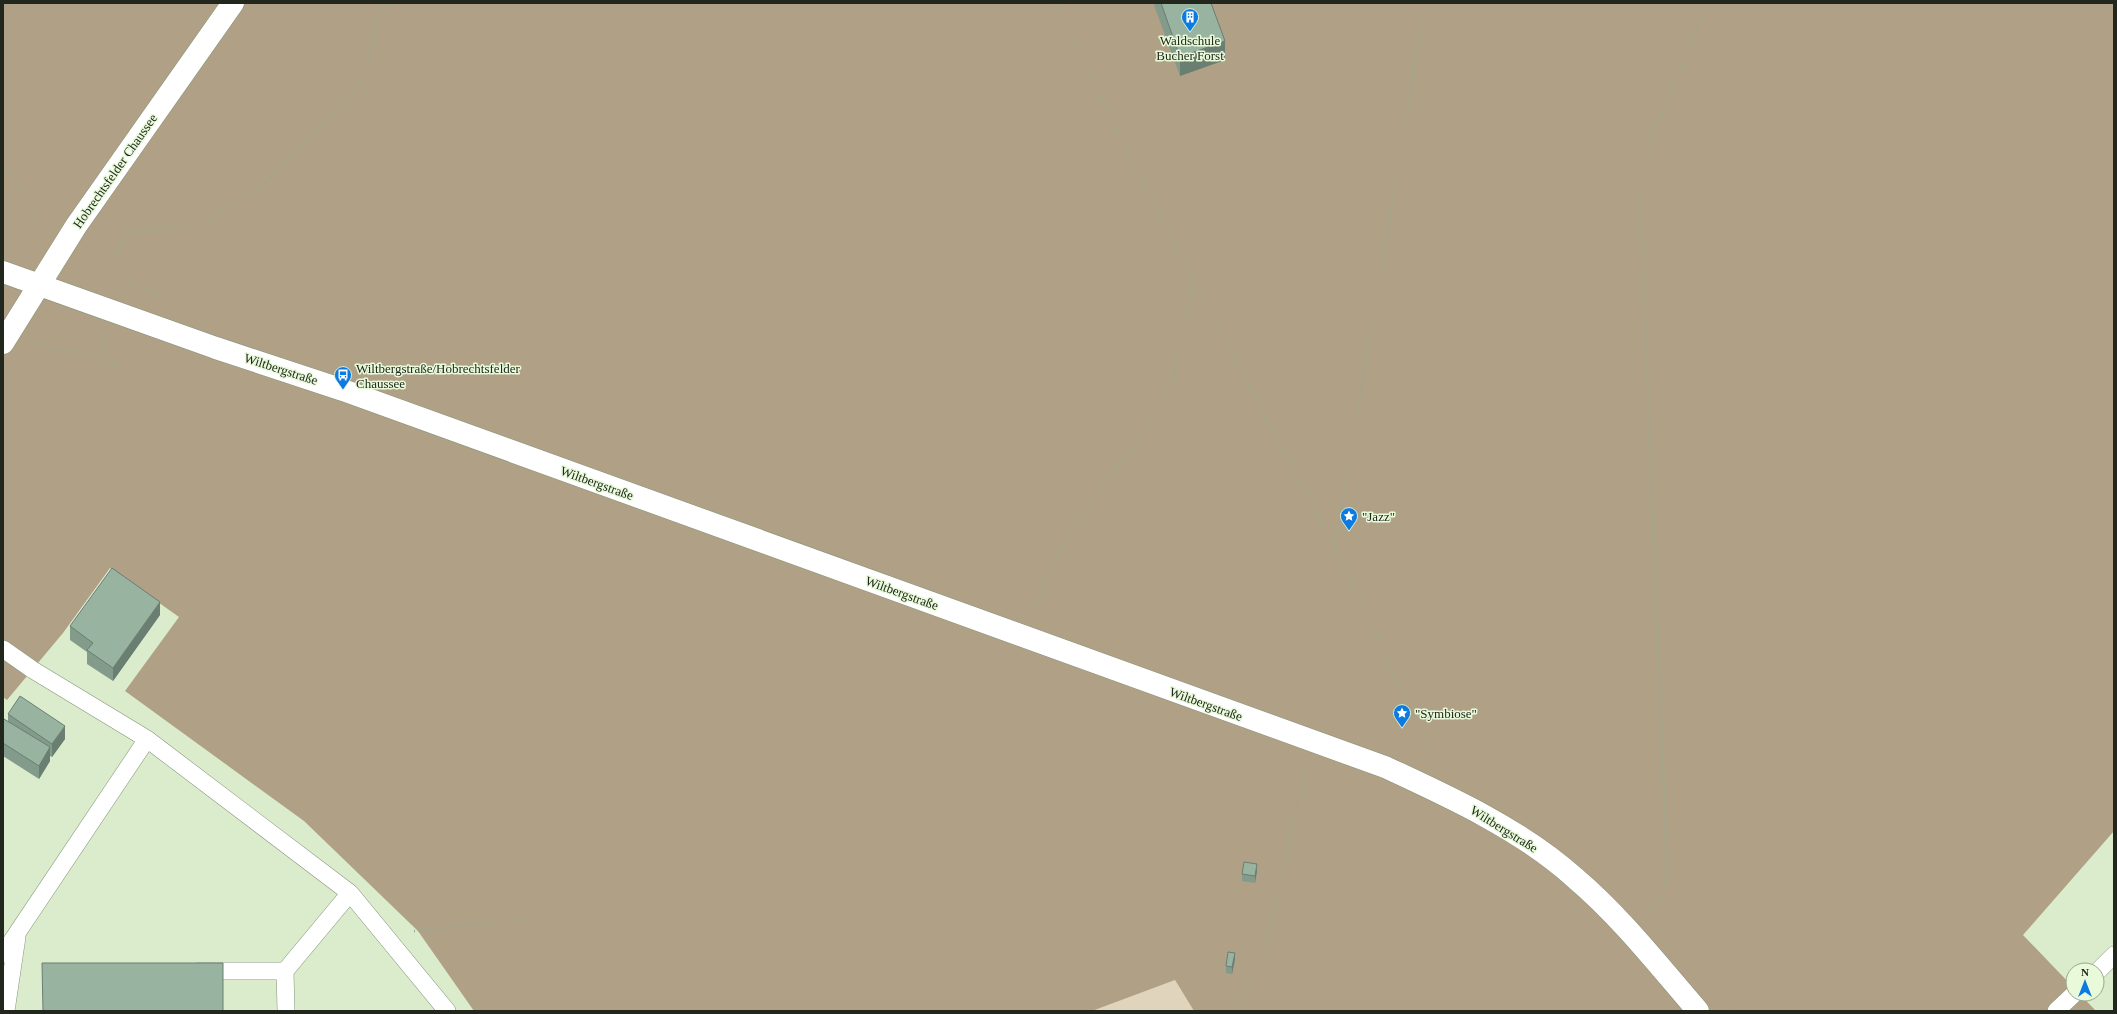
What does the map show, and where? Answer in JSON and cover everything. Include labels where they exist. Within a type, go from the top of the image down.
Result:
[{"type":"main road","name":"Hobrechtsfelder Chaussee","points":[[6,337],[76,226],[233,3]]},
{"type":"main road","name":"Wiltbergstraße","points":[[3,272],[216,348],[343,390],[1385,768],[1451,797],[1494,821],[1569,873],[1627,930],[1698,1011]]},
{"type":"lane","points":[[3,649],[33,670],[147,739],[350,893],[447,1011]]},
{"type":"lane","points":[[3,954],[147,739]]},
{"type":"lane","points":[[286,1011],[285,971],[350,893]]},
{"type":"lane","points":[[6,1011],[18,933]]},
{"type":"lane","points":[[2105,964],[2114,955]]},
{"type":"lane","points":[[186,970],[285,971]]},
{"type":"lane","points":[[2056,1011],[2066,1002]]},
{"type":"path","points":[[118,260],[117,249],[127,233],[209,220],[262,186],[364,80],[378,18],[386,3]]},
{"type":"path","points":[[1054,3],[1193,281],[1335,547],[1451,797]]},
{"type":"path","points":[[1335,547],[1425,3]]},
{"type":"path","points":[[1627,930],[1662,896],[1667,869],[1640,197],[1652,138],[1708,3]]},
{"type":"path","points":[[3,168],[16,184],[44,232]]},
{"type":"path","points":[[1023,637],[1056,558],[1074,526],[1082,513],[1145,431],[1172,384],[1193,281]]},
{"type":"path","points":[[6,337],[51,350],[68,349],[130,370]]},
{"type":"path","points":[[1228,1011],[1261,967],[1295,811],[1318,744]]},
{"type":"path","points":[[418,931],[588,912]]},
{"type":"shaded area","points":[[3,3],[2114,3],[2114,831],[2023,935],[2065,979],[2065,1002],[2087,1002],[2096,1011],[1194,1011],[1175,980],[1092,1011],[474,1011],[418,931],[304,821],[125,691],[179,617],[110,568],[63,633],[7,700],[3,697]]},
{"type":"shaded area","points":[[1175,980],[1194,1011],[1092,1011]]},
{"type":"building","name":"Waldschule Bucher Forst","points":[[1161,3],[1211,3],[1225,41],[1180,57]]},
{"type":"building","points":[[112,568],[160,602],[113,668],[87,650],[93,643],[70,626]]},
{"type":"building","points":[[20,696],[65,726],[52,744],[8,714]]},
{"type":"building","points":[[4,719],[50,747],[39,766],[3,743]]},
{"type":"building","points":[[1244,862],[1257,864],[1255,876],[1242,874]]},
{"type":"building","points":[[1228,952],[1235,953],[1232,967],[1226,966]]},
{"type":"building","points":[[42,963],[223,963],[223,1011],[43,1011]]},
{"type":"place","name":"Waldschule Bucher Forst","points":[[1190,32]]},
{"type":"place","name":"Wiltbergstraße/Hobrechtsfelder Chaussee","points":[[343,390]]},
{"type":"place","name":"\"Jazz\"","points":[[1349,531]]},
{"type":"place","name":"\"Symbiose\"","points":[[1402,728]]}]
